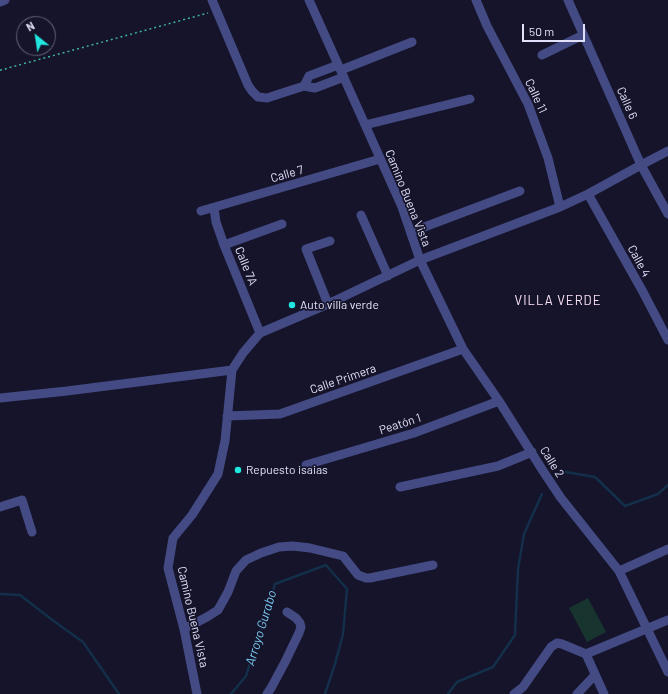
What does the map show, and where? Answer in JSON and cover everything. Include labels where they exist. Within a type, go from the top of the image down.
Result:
[{"type":"street","points":[[0,2],[5,0]]},
{"type":"street","points":[[212,0],[248,85],[258,97],[267,98],[304,86],[315,88],[341,71],[412,42]]},
{"type":"street","name":"Camino Buena Vista","points":[[197,691],[184,629],[168,568],[173,538],[192,515],[218,474],[226,441],[232,370],[243,353],[260,333],[328,304],[420,260],[402,207],[309,0]]},
{"type":"street","name":"Calle 11","points":[[476,0],[487,26],[528,104],[548,158],[560,207]]},
{"type":"street","name":"Calle 6","points":[[568,0],[641,165],[668,214]]},
{"type":"street","points":[[542,55],[583,35]]},
{"type":"street","points":[[304,86],[309,76],[341,71]]},
{"type":"street","points":[[365,125],[470,99]]},
{"type":"street","points":[[420,260],[560,207],[588,194],[668,151]]},
{"type":"street","name":"Calle 7","points":[[201,211],[380,159]]},
{"type":"street","points":[[410,232],[520,191]]},
{"type":"street","name":"Calle 4","points":[[588,194],[668,340]]},
{"type":"street","name":"Calle 7A","points":[[214,208],[216,222],[224,245],[260,333]]},
{"type":"street","points":[[361,215],[388,276]]},
{"type":"street","points":[[224,245],[282,224]]},
{"type":"street","points":[[328,304],[306,249],[330,241]]},
{"type":"street","name":"Calle 2","points":[[420,260],[463,349],[499,401],[561,498],[619,571],[668,672]]},
{"type":"street","name":"Calle Primera","points":[[227,416],[280,414],[463,349]]},
{"type":"street","points":[[0,398],[232,370]]},
{"type":"street","name":"Peatón 1","points":[[306,466],[414,433],[499,401]]},
{"type":"street","points":[[400,487],[498,466],[532,452]]},
{"type":"street","points":[[0,507],[22,500],[32,532]]},
{"type":"street","points":[[184,629],[218,610],[226,596],[236,571],[246,560],[279,547],[293,546],[310,548],[343,556],[358,575],[366,578],[432,565]]},
{"type":"street","points":[[619,571],[668,549]]},
{"type":"street","points":[[267,694],[272,688],[301,627],[296,618],[287,612]]},
{"type":"street","points":[[586,654],[668,620]]},
{"type":"street","points":[[514,694],[523,686],[552,647],[557,643],[586,654],[604,694]]},
{"type":"street","points":[[577,694],[595,675]]},
{"type":"path","points":[[0,70],[216,11]]},
{"type":"green space","points":[[588,598],[606,632],[587,642],[569,608]]},
{"type":"waterway","name":"Arroyo Gurabo","points":[[560,471],[595,477],[625,506],[658,494],[668,485]]},
{"type":"waterway","name":"Arroyo Gurabo","points":[[448,694],[457,682],[493,667],[515,635],[518,569],[524,534],[542,494]]},
{"type":"waterway","name":"Arroyo Gurabo","points":[[231,694],[246,676],[275,584],[326,565],[347,589],[343,634],[325,694]]},
{"type":"waterway","name":"Arroyo Gurabo","points":[[0,594],[20,595],[83,642],[119,694]]},
{"type":"place","name":"Auto villa verde","points":[[292,305]]},
{"type":"place","name":"Repuesto isaias","points":[[238,470]]},
{"type":"district","name":"VILLA VERDE","points":[[558,301]]}]
